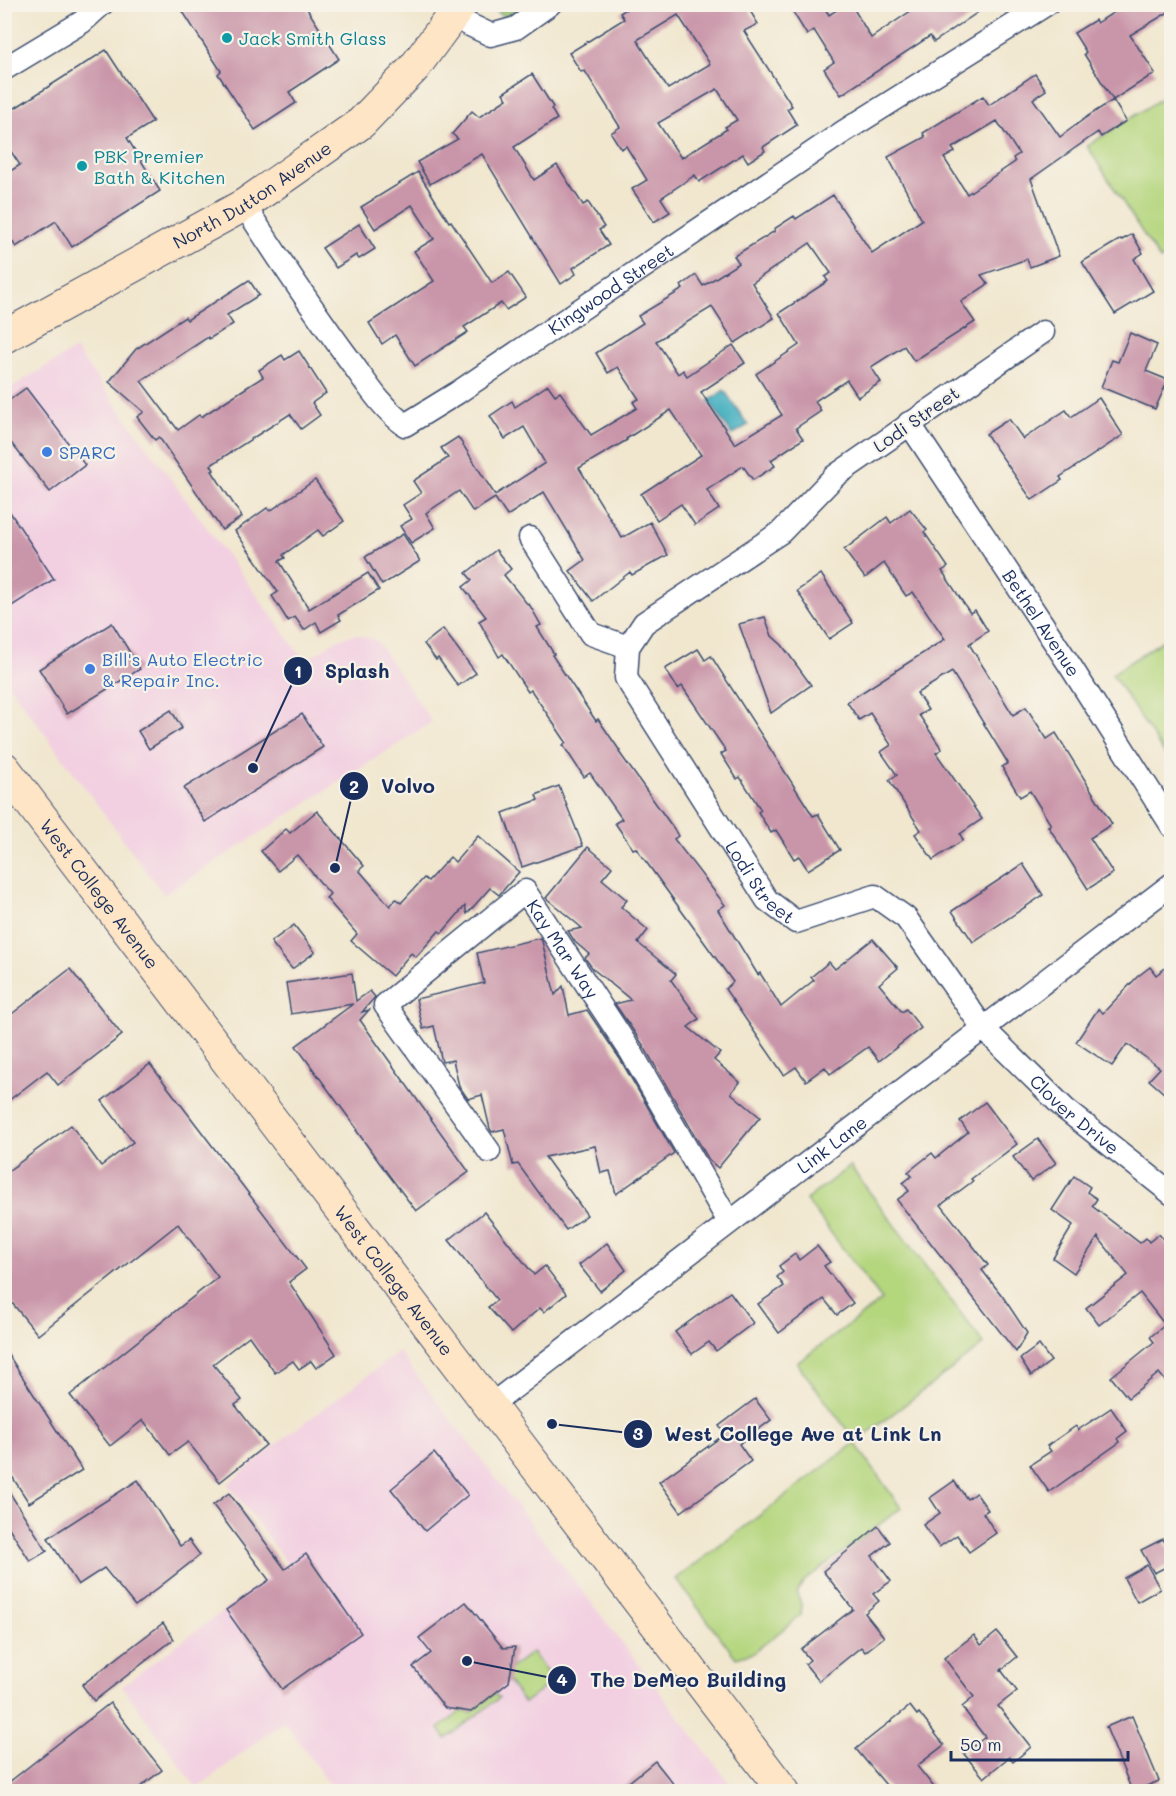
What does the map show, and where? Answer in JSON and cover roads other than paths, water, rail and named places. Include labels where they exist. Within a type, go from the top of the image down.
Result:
[{"type":"main road","name":"North Dutton Avenue","points":[[4,337],[244,205],[361,123],[414,68],[457,11]]},
{"type":"main road","name":"West College Avenue","points":[[4,768],[784,1791]]},
{"type":"street","points":[[4,69],[82,22],[102,4]]},
{"type":"street","points":[[457,11],[491,35],[516,28],[550,4]]},
{"type":"street","name":"Kingwood Street","points":[[244,205],[308,302],[378,399],[392,415],[405,425],[457,393],[843,132],[1047,4]]},
{"type":"street","name":"Lodi Street","points":[[983,1028],[906,918],[875,896],[796,922],[767,900],[626,678],[628,647],[645,623],[781,532],[835,476],[1043,332]]},
{"type":"street","name":"Bethel Avenue","points":[[909,423],[1071,667],[1172,826]]},
{"type":"street","points":[[530,538],[591,634],[628,647]]},
{"type":"street","name":"Link Lane","points":[[491,1405],[1172,884]]},
{"type":"street","name":"Kay Mar Way","points":[[489,1151],[385,1005],[525,891],[631,1052],[729,1222]]},
{"type":"street","name":"Clover Drive","points":[[983,1028],[1065,1109],[1172,1194]]},
{"type":"water","points":[[724,390],[748,425],[732,435],[709,401]]},
{"type":"place","name":"Jack Smith Glass","points":[[227,38]]},
{"type":"place","name":"PBK Premier Bath & Kitchen","points":[[82,166]]},
{"type":"place","name":"SPARC","points":[[47,452]]},
{"type":"place","name":"Bill's Auto Electric & Repair Inc.","points":[[90,669]]},
{"type":"place","name":"Splash","points":[[253,768]]},
{"type":"place","name":"Volvo","points":[[335,868]]},
{"type":"place","name":"West College Ave at Link Ln","points":[[552,1424]]},
{"type":"place","name":"The DeMeo Building","points":[[467,1661]]}]
